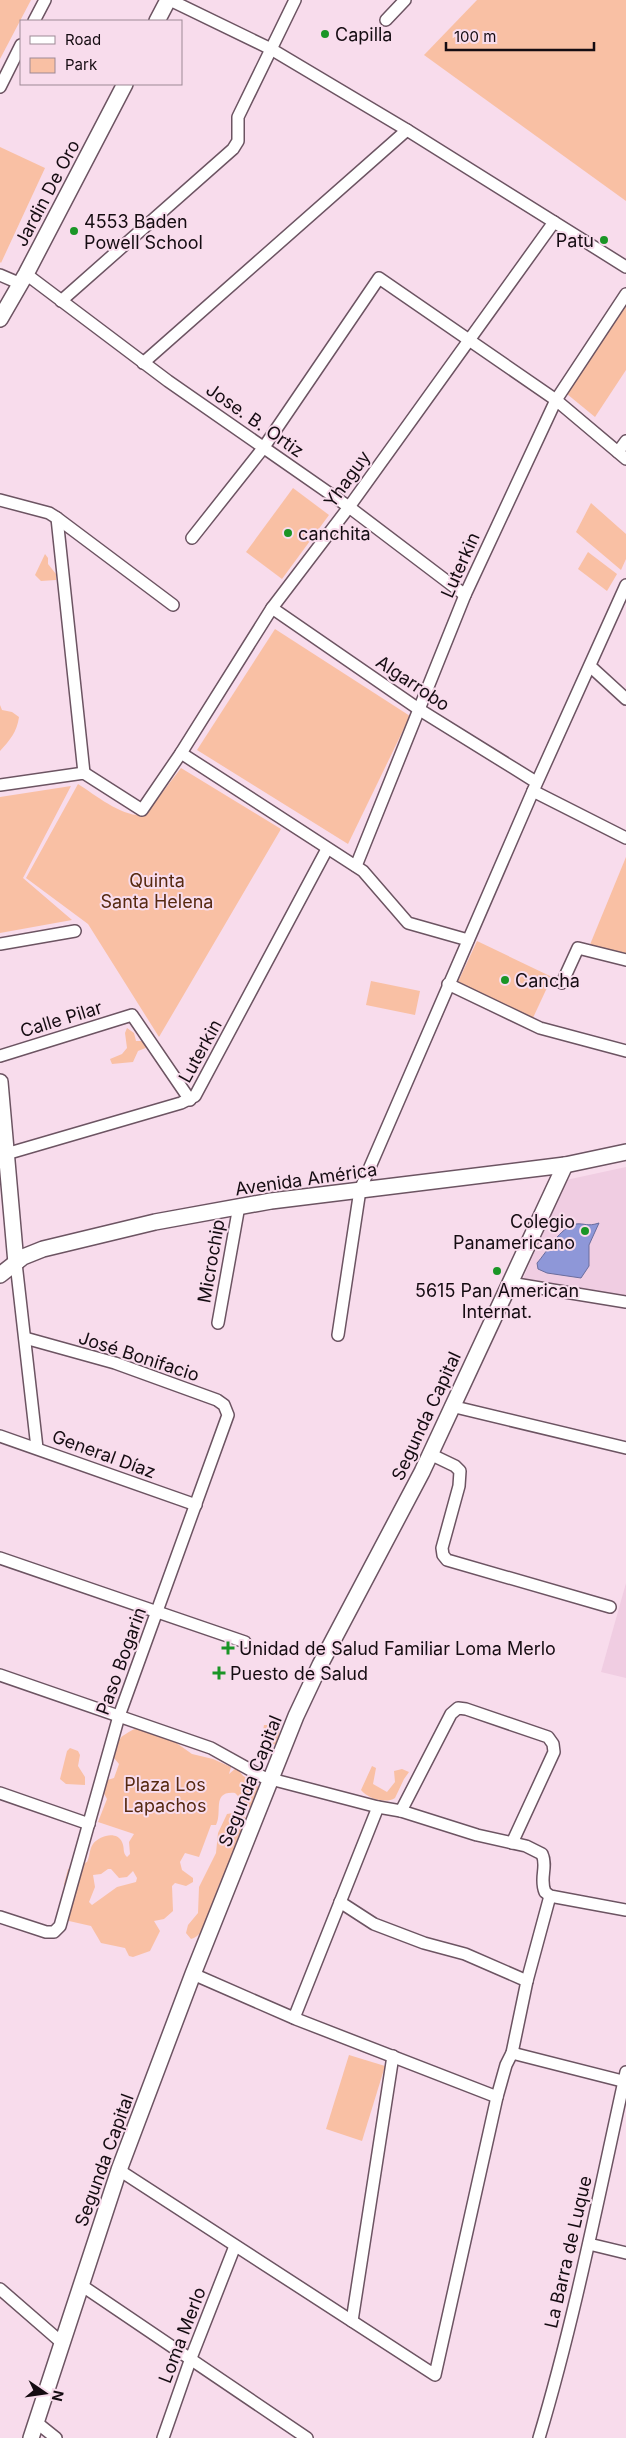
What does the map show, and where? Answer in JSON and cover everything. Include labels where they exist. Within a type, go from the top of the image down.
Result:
[{"type":"street","points":[[34,20],[44,0]]},
{"type":"street","points":[[158,20],[169,0],[271,49],[407,130],[626,268]]},
{"type":"street","points":[[61,301],[233,149],[238,141],[238,117],[295,0]]},
{"type":"street","points":[[386,20],[405,0]]},
{"type":"street","points":[[0,86],[20,47]]},
{"type":"street","name":"Jardin De Oro","points":[[0,319],[23,279],[124,85]]},
{"type":"street","points":[[143,363],[407,130]]},
{"type":"street","name":"Yhaguy","points":[[84,773],[142,810],[181,753],[272,608],[349,506],[554,222]]},
{"type":"street","name":"Jose. B. Ortiz","points":[[0,275],[23,279],[61,301],[143,363],[349,506],[465,594]]},
{"type":"street","points":[[192,538],[264,447],[379,278],[469,338],[556,400],[622,456],[626,441]]},
{"type":"street","name":"Luterkin","points":[[356,866],[465,594],[556,400],[626,294]]},
{"type":"street","points":[[0,500],[49,513],[173,605]]},
{"type":"street","points":[[0,785],[84,773],[57,518]]},
{"type":"street","points":[[338,1335],[360,1190],[534,786],[626,585]]},
{"type":"street","name":"Algarrobo","points":[[272,608],[534,786],[626,838]]},
{"type":"street","points":[[590,666],[626,699]]},
{"type":"street","points":[[181,753],[363,871],[408,923],[468,940]]},
{"type":"street","name":"Luterkin","points":[[6,1154],[190,1100],[204,1084],[327,848]]},
{"type":"street","points":[[0,944],[75,931]]},
{"type":"street","points":[[562,983],[578,948],[626,960]]},
{"type":"street","points":[[448,984],[540,1028],[626,1051]]},
{"type":"street","name":"Calle Pilar","points":[[0,1056],[132,1015],[190,1100]]},
{"type":"street","points":[[0,1082],[16,1263],[37,1448]]},
{"type":"street","name":"Avenida América","points":[[0,1275],[33,1252],[63,1243],[239,1206],[565,1165],[626,1152]]},
{"type":"street","name":"Segunda Capital","points":[[31,2438],[119,2170],[193,1974],[308,1690],[430,1454],[565,1165]]},
{"type":"street","name":"Microchip","points":[[218,1323],[239,1206]]},
{"type":"street","points":[[510,1283],[626,1302]]},
{"type":"street","name":"José Bonifacio","points":[[25,1338],[114,1364],[217,1400],[228,1410],[227,1421]]},
{"type":"street","points":[[452,1406],[626,1448]]},
{"type":"street","name":"Paso Bogarin","points":[[0,1917],[46,1932],[54,1932],[63,1918],[119,1716],[227,1421]]},
{"type":"street","name":"General Díaz","points":[[0,1436],[196,1505]]},
{"type":"street","points":[[430,1454],[455,1466],[460,1471],[459,1486],[442,1548],[443,1555],[448,1560],[610,1607]]},
{"type":"street","points":[[0,1558],[245,1642]]},
{"type":"street","points":[[0,1675],[212,1748],[272,1779],[378,1807],[401,1811],[477,1835],[512,1842],[542,1854],[546,1862],[543,1887],[550,1896],[626,1910]]},
{"type":"street","points":[[401,1811],[452,1714],[458,1708],[466,1708],[548,1737],[553,1744],[554,1752],[512,1842]]},
{"type":"street","points":[[0,1794],[89,1824]]},
{"type":"street","points":[[294,2018],[378,1807]]},
{"type":"street","points":[[119,2170],[435,2375],[497,2097],[512,2053],[527,1981],[550,1896]]},
{"type":"street","points":[[340,1902],[374,1924],[424,1943],[465,1954],[527,1981]]},
{"type":"street","points":[[193,1974],[294,2018],[497,2097]]},
{"type":"street","points":[[512,2053],[625,2079]]},
{"type":"street","points":[[352,2321],[393,2056]]},
{"type":"street","name":"La Barra de Luque","points":[[540,2438],[589,2244],[625,2079]]},
{"type":"street","points":[[589,2244],[626,2253]]},
{"type":"street","name":"Loma Merlo","points":[[162,2438],[235,2246]]},
{"type":"street","points":[[81,2285],[307,2438]]},
{"type":"street","points":[[0,2289],[62,2342]]},
{"type":"street","points":[[36,2422],[56,2438]]},
{"type":"shaded area","name":"Colegio Panamericano","points":[[626,1167],[626,1298],[522,1281],[566,1180]]},
{"type":"shaded area","points":[[626,1583],[626,1678],[601,1672]]},
{"type":"green space","points":[[0,0],[31,0],[20,20],[0,59]]},
{"type":"green space","points":[[477,0],[626,0],[626,201],[424,55]]},
{"type":"green space","points":[[0,147],[45,168],[1,263],[0,262]]},
{"type":"green space","points":[[626,306],[626,370],[595,417],[567,394]]},
{"type":"green space","name":"canchita","points":[[293,488],[329,515],[282,579],[246,552]]},
{"type":"green space","points":[[591,503],[626,534],[626,559],[621,570],[576,532]]},
{"type":"green space","points":[[588,552],[617,574],[607,591],[578,569]]},
{"type":"green space","points":[[45,554],[48,558],[48,564],[56,574],[56,580],[41,581],[35,575]]},
{"type":"green space","points":[[275,629],[410,716],[348,844],[197,750]]},
{"type":"green space","points":[[0,705],[2,710],[12,712],[19,717],[17,727],[12,736],[0,751]]},
{"type":"green space","name":"Quinta Santa Helena","points":[[181,768],[281,829],[159,1037],[88,924],[26,878],[78,784],[119,810],[137,815],[145,815]]},
{"type":"green space","points":[[71,786],[23,878],[72,920],[0,933],[0,797]]},
{"type":"green space","points":[[626,857],[626,957],[589,947]]},
{"type":"green space","name":"Cancha","points":[[477,941],[552,977],[532,1020],[457,984]]},
{"type":"green space","points":[[371,981],[420,991],[415,1015],[366,1005]]},
{"type":"green space","points":[[127,1028],[134,1033],[136,1041],[144,1041],[148,1047],[138,1051],[133,1062],[112,1064],[110,1059],[122,1054],[127,1048],[125,1033]]},
{"type":"green space","points":[[264,1725],[279,1730],[280,1738],[275,1745],[262,1736]]},
{"type":"green space","name":"Plaza Los Lapachos","points":[[138,1727],[175,1742],[192,1754],[213,1759],[231,1767],[229,1774],[236,1768],[255,1783],[259,1791],[254,1807],[250,1808],[235,1793],[223,1795],[219,1803],[218,1820],[216,1825],[211,1825],[199,1857],[185,1853],[180,1862],[182,1870],[193,1878],[193,1882],[186,1886],[175,1883],[172,1886],[173,1911],[164,1919],[154,1921],[160,1931],[150,1951],[133,1957],[129,1956],[125,1948],[101,1943],[91,1926],[69,1921],[66,1918],[71,1893],[64,1884],[68,1869],[87,1862],[93,1844],[100,1838],[108,1835],[116,1836],[122,1842],[125,1855],[127,1857],[130,1854],[129,1842],[134,1834],[98,1822],[107,1799],[102,1790],[104,1781],[114,1778],[119,1764],[114,1758],[117,1745],[120,1738]],"holes":[[[111,1869],[119,1878],[127,1877],[133,1871],[137,1878],[136,1882],[117,1887],[92,1905],[89,1902],[95,1887],[93,1875],[101,1874]]]},
{"type":"green space","points":[[70,1748],[78,1751],[80,1755],[78,1766],[85,1777],[85,1785],[66,1784],[60,1779],[67,1751]]},
{"type":"green space","points":[[372,1766],[376,1768],[373,1784],[387,1792],[395,1782],[394,1771],[402,1769],[409,1772],[395,1798],[387,1801],[377,1800],[361,1790]]},
{"type":"green space","points":[[239,1812],[248,1820],[219,1885],[206,1924],[197,1936],[191,1939],[186,1933],[188,1925],[198,1913],[199,1887],[216,1853],[218,1833],[227,1814]]},
{"type":"green space","points":[[349,2055],[385,2066],[362,2141],[326,2129]]},
{"type":"water","points":[[599,1223],[589,1245],[589,1266],[581,1278],[547,1273],[538,1269],[537,1263],[554,1240],[570,1226]]},
{"type":"place","name":"Capilla","points":[[325,34]]},
{"type":"place","name":"4553 Baden Powell School","points":[[74,231]]},
{"type":"place","name":"Patu","points":[[604,240]]},
{"type":"place","name":"canchita","points":[[288,533]]},
{"type":"place","name":"Cancha","points":[[505,980]]},
{"type":"place","name":"Colegio Panamericano","points":[[585,1231]]},
{"type":"place","name":"5615 Pan American Internat.","points":[[497,1271]]},
{"type":"place","name":"Unidad de Salud Familiar Loma Merlo","points":[[228,1648]]},
{"type":"place","name":"Puesto de Salud","points":[[219,1673]]}]
